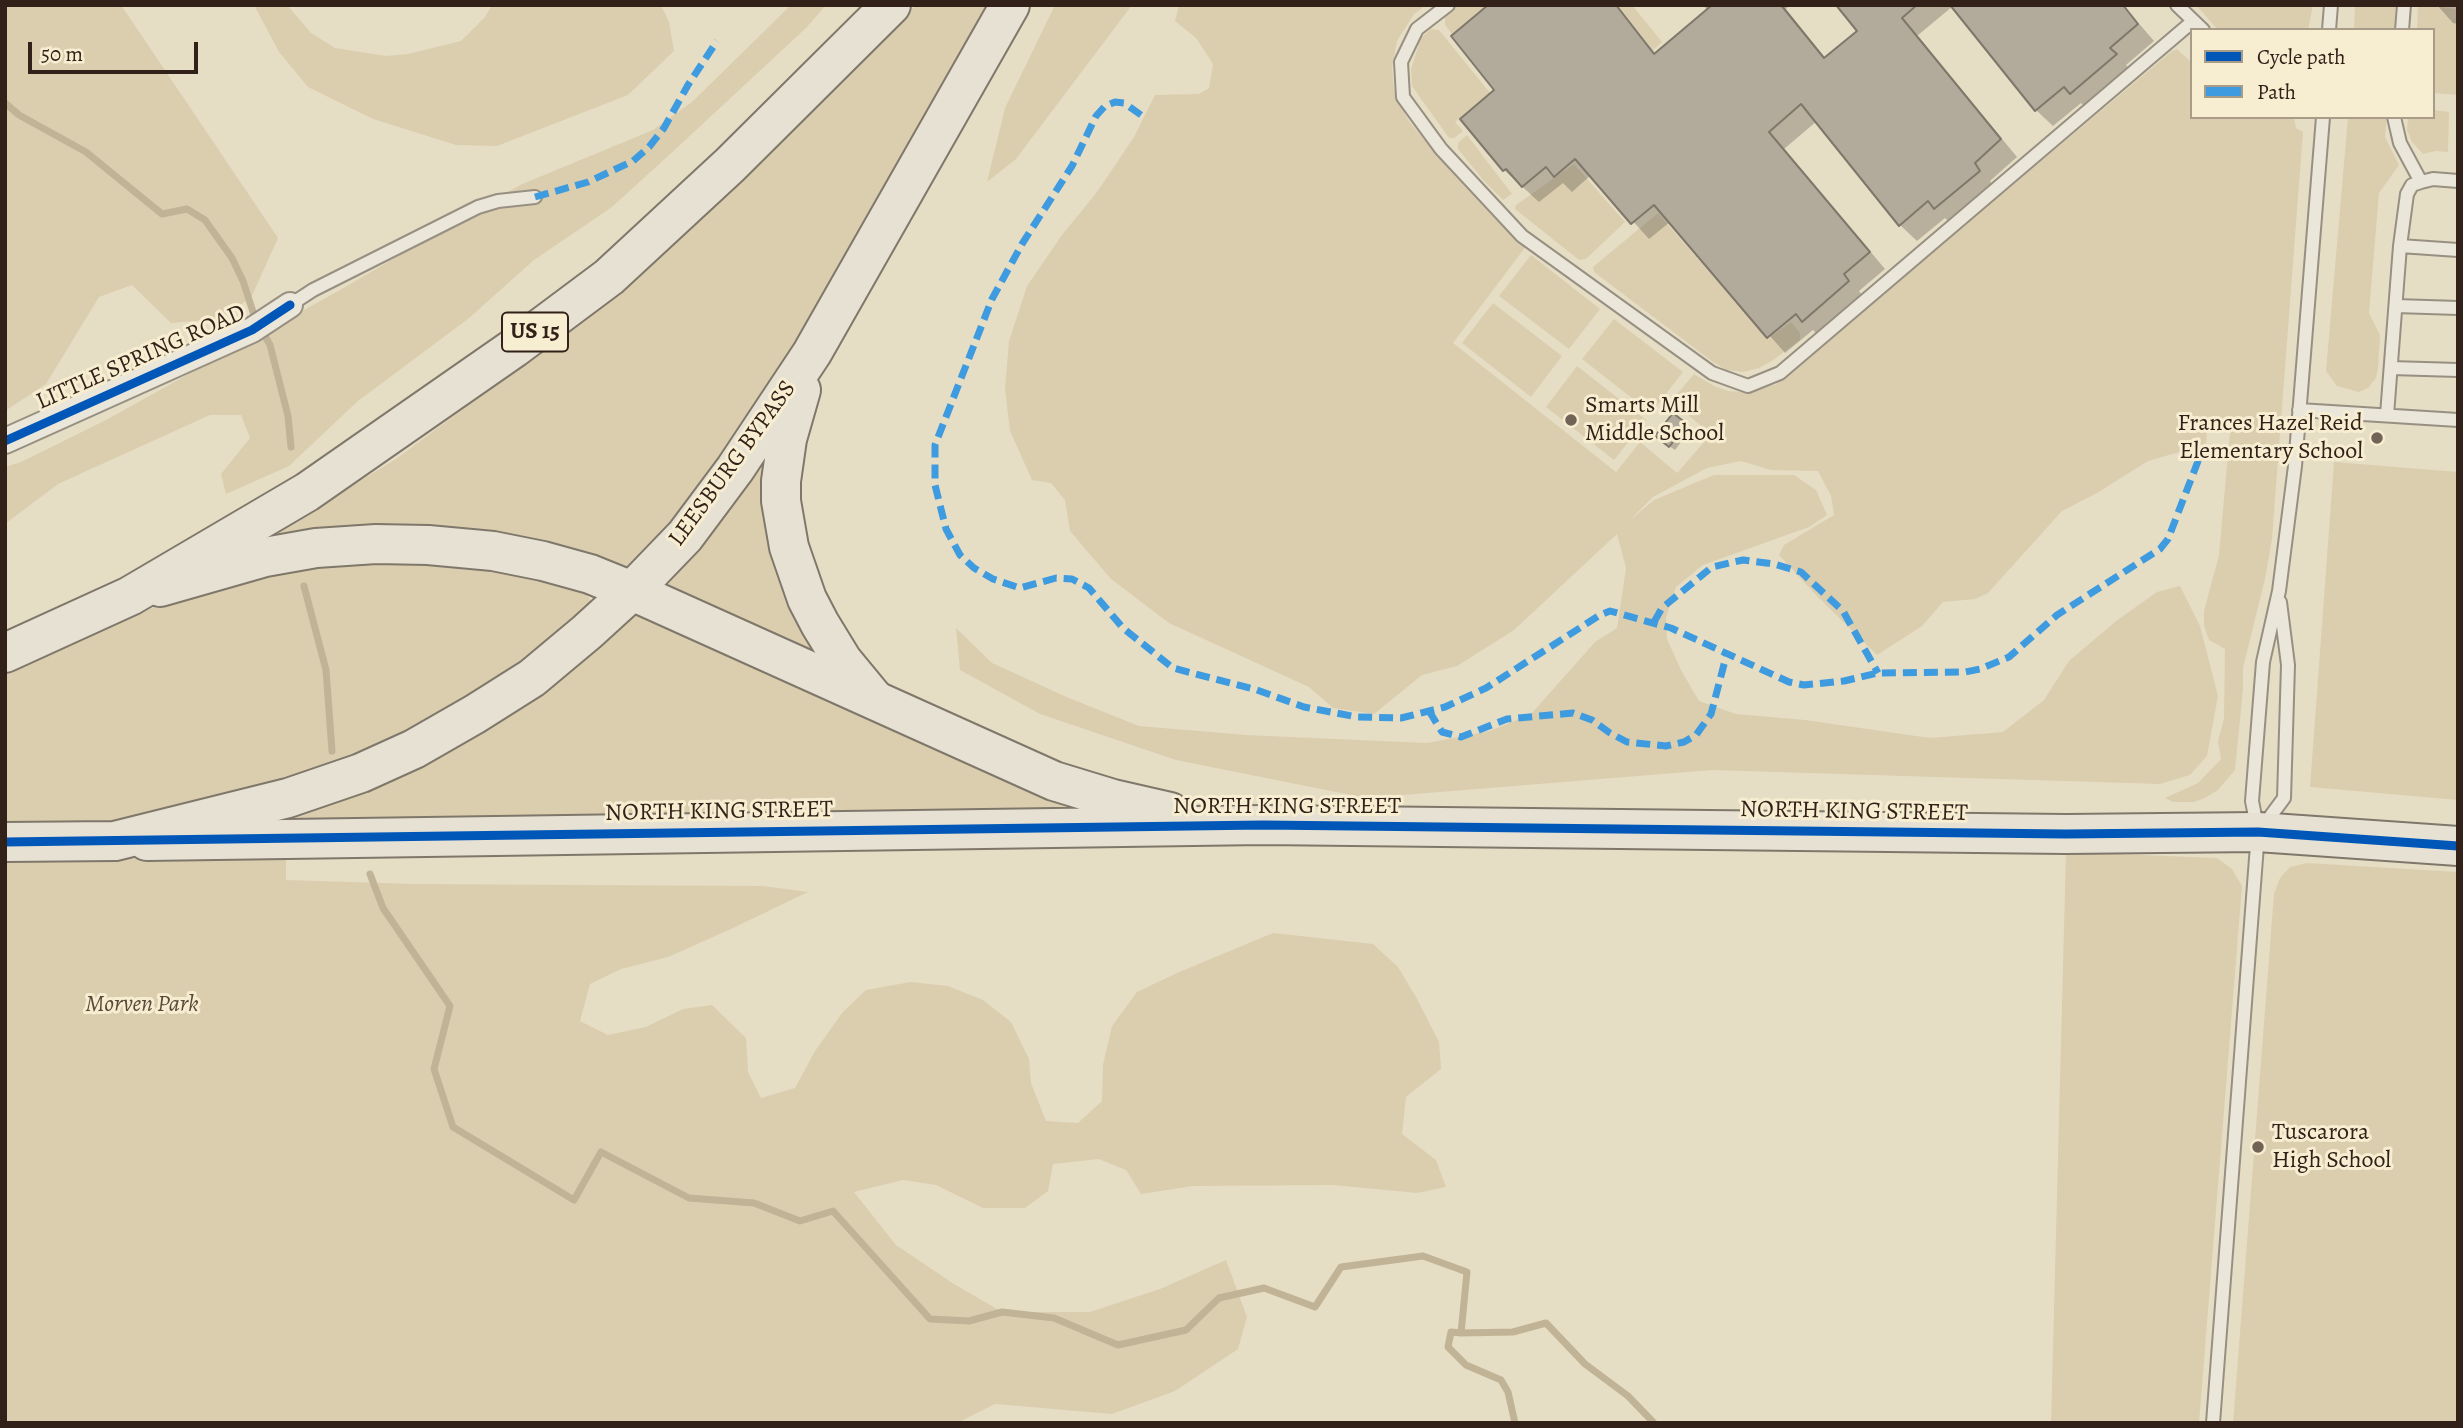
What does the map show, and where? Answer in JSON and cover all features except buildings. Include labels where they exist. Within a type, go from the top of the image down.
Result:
[{"type":"main road","name":"US 15","points":[[5,653],[130,596],[307,492],[514,348],[609,277],[730,165],[891,5]]},
{"type":"main road","name":"LEESBURG BYPASS","points":[[115,841],[288,798],[361,773],[414,749],[532,678],[632,591],[685,536],[735,469],[812,352],[1010,5]]},
{"type":"main road","points":[[812,352],[787,439],[781,481],[781,501],[789,547],[807,599],[820,624],[842,660],[875,700]]},
{"type":"main road","name":"NORTH KING STREET","points":[[130,596],[265,557],[316,548],[376,544],[428,545],[493,551],[543,561],[590,574],[632,591],[1054,781],[1185,815],[1263,825]]},
{"type":"main road","name":"NORTH KING STREET","points":[[115,841],[1263,825],[2066,834],[2258,832],[2458,846]]},
{"type":"main road","points":[[5,842],[115,841]]},
{"type":"street","name":"LITTLE SPRING ROAD","points":[[5,441],[259,326],[290,305]]},
{"type":"lane","points":[[1448,5],[1417,29],[1401,62],[1403,97],[1441,149],[1522,236],[1712,373],[1748,386],[1780,373],[2190,32]]},
{"type":"lane","points":[[2177,5],[2197,26]]},
{"type":"lane","points":[[2329,28],[2331,5]]},
{"type":"lane","points":[[2402,28],[2404,5]]},
{"type":"lane","points":[[2213,1423],[2258,832],[2252,801],[2262,676],[2279,591],[2295,466],[2323,119]]},
{"type":"lane","points":[[2394,119],[2400,143],[2421,182]]},
{"type":"lane","points":[[2387,415],[2400,246],[2407,194],[2412,185],[2421,182],[2433,179],[2458,181]]},
{"type":"lane","points":[[290,305],[337,278],[478,207],[498,201],[535,197]]},
{"type":"lane","points":[[2400,246],[2458,250]]},
{"type":"lane","points":[[2396,306],[2458,308]]},
{"type":"lane","points":[[2391,368],[2458,370]]},
{"type":"lane","points":[[2299,410],[2458,420]]},
{"type":"lane","points":[[2258,832],[2284,798],[2288,665],[2279,591]]},
{"type":"green space","points":[[5,5],[121,5],[278,238],[251,298],[218,319],[171,323],[132,285],[99,297],[46,384],[5,411]]},
{"type":"green space","points":[[254,5],[287,5],[311,33],[335,48],[386,56],[408,54],[461,41],[485,17],[492,5],[661,5],[669,22],[674,51],[628,95],[497,146],[456,145],[373,119],[308,87],[279,52]]},
{"type":"green space","points":[[791,5],[826,5],[806,28],[612,207],[534,260],[468,319],[358,401],[289,466],[226,494],[221,474],[250,438],[241,415],[210,415],[58,484],[5,524],[5,467],[21,462],[106,420],[340,290],[520,185],[653,130],[692,102]]},
{"type":"green space","points":[[916,5],[997,5],[754,413],[700,492],[628,575],[253,546],[396,459],[560,337],[778,139]]},
{"type":"green space","points":[[1055,5],[1132,5],[1016,159],[987,182],[1005,108]]},
{"type":"green space","points":[[1179,5],[1426,5],[1414,14],[1397,41],[1392,68],[1394,89],[1408,120],[1454,175],[1491,215],[1527,245],[1453,343],[1616,472],[1640,442],[1677,473],[1711,434],[1671,401],[1694,374],[1728,391],[1744,392],[1775,385],[2172,51],[2177,49],[2190,61],[2190,119],[2294,119],[2296,128],[2303,132],[2272,539],[2243,668],[2235,770],[2218,790],[2205,798],[2194,802],[2173,802],[2165,798],[2198,783],[2221,759],[2218,741],[2224,718],[2225,649],[2209,640],[2204,626],[2204,611],[2219,555],[2231,420],[2207,433],[2206,443],[2195,452],[2186,450],[2148,461],[2062,511],[1988,593],[1975,599],[1943,602],[1922,626],[1877,655],[1779,555],[1784,545],[1834,515],[1831,496],[1818,471],[1771,470],[1741,461],[1707,468],[1653,497],[1629,521],[1654,500],[1714,475],[1794,475],[1816,490],[1827,515],[1809,527],[1703,565],[1676,587],[1666,617],[1667,639],[1682,672],[1699,701],[1736,714],[1805,720],[1930,738],[2003,732],[2044,700],[2069,661],[2116,621],[2157,592],[2180,586],[2200,626],[2218,696],[2207,756],[2190,775],[2160,784],[1712,770],[1366,798],[1176,760],[1040,714],[960,670],[956,628],[992,663],[1139,726],[1246,735],[1427,743],[1490,731],[1531,714],[1595,642],[1617,628],[1626,568],[1617,534],[1514,630],[1457,666],[1422,675],[1374,714],[1333,708],[1309,687],[1169,623],[1111,579],[1070,531],[1065,500],[1051,483],[1032,480],[1010,431],[1005,389],[1009,341],[1027,286],[1134,137],[1155,95],[1199,94],[1209,88],[1213,64],[1196,38],[1175,21]]},
{"type":"green space","points":[[1458,5],[1486,5],[1452,34],[1445,25],[1445,17]]},
{"type":"green space","points":[[1617,5],[1632,5],[1662,42],[1653,50]]},
{"type":"green space","points":[[2196,5],[2313,5],[2308,28],[2216,28]]},
{"type":"green space","points":[[2355,5],[2396,5],[2394,28],[2354,28]]},
{"type":"green space","points":[[2418,5],[2458,9],[2458,95],[2435,93],[2435,28],[2417,28]]},
{"type":"green space","points":[[1431,29],[1439,30],[1490,93],[1455,122],[1463,131],[1454,138],[1449,138],[1412,86],[1411,69],[1421,38]]},
{"type":"green space","points":[[2435,110],[2449,112],[2448,152],[2423,154],[2412,142],[2407,130],[2408,119],[2435,119]]},
{"type":"green space","points":[[2348,119],[2387,119],[2385,137],[2399,165],[2379,193],[2369,313],[2380,335],[2376,378],[2368,388],[2359,392],[2337,386],[2326,371]]},
{"type":"green space","points":[[1467,135],[1512,194],[1503,200],[1458,149],[1458,143]]},
{"type":"green space","points":[[1574,164],[1625,222],[1586,259],[1579,260],[1515,209],[1516,205]]},
{"type":"green space","points":[[1658,213],[1767,339],[1791,322],[1800,333],[1800,340],[1759,368],[1743,372],[1727,370],[1594,272],[1593,267]]},
{"type":"green space","points":[[1531,255],[1600,309],[1569,349],[1499,296]]},
{"type":"green space","points":[[1493,303],[1562,356],[1531,397],[1462,343]]},
{"type":"green space","points":[[1614,319],[1683,372],[1651,413],[1582,359]]},
{"type":"green space","points":[[1577,366],[1646,420],[1614,460],[1546,407]]},
{"type":"green space","points":[[776,422],[833,671],[651,586]]},
{"type":"green space","points":[[2334,462],[2458,472],[2458,800],[2310,787]]},
{"type":"green space","points":[[367,561],[455,564],[569,584],[583,590],[592,602],[534,658],[387,744],[266,791],[108,823],[5,825],[5,671],[173,600],[284,568]]},
{"type":"green space","points":[[632,603],[1142,818],[267,820]]},
{"type":"green space","points":[[2066,852],[2217,858],[2232,869],[2242,886],[2199,1423],[2051,1423]]},
{"type":"green space","name":"Morven Park","points":[[286,853],[286,880],[415,884],[763,886],[808,892],[668,957],[621,969],[590,984],[580,1021],[608,1035],[646,1027],[683,1009],[712,1005],[746,1038],[748,1072],[761,1098],[795,1088],[815,1051],[842,1013],[866,990],[911,982],[948,986],[983,1000],[1011,1022],[1029,1059],[1031,1083],[1046,1121],[1078,1123],[1102,1101],[1103,1065],[1112,1026],[1137,992],[1273,933],[1373,944],[1398,967],[1439,1042],[1441,1069],[1406,1097],[1402,1134],[1436,1160],[1446,1187],[1417,1193],[1333,1185],[1193,1186],[1141,1194],[1126,1170],[1099,1159],[1053,1164],[1048,1191],[1025,1208],[983,1208],[936,1185],[903,1180],[854,1192],[896,1245],[1002,1312],[1090,1312],[1160,1289],[1226,1260],[1247,1317],[1238,1349],[1175,1391],[1112,1414],[995,1404],[957,1423],[5,1423],[5,858]]},
{"type":"green space","points":[[2307,863],[2458,872],[2458,1423],[2233,1423],[2274,894],[2280,878],[2290,867]]},
{"type":"waterway","points":[[5,103],[19,115],[86,152],[162,214],[187,209],[205,220],[232,258],[255,318],[270,345],[288,416],[291,447]]},
{"type":"waterway","points":[[304,586],[326,670],[332,751]]},
{"type":"waterway","points":[[370,874],[383,908],[450,1006],[434,1069],[453,1127],[574,1200],[601,1152],[689,1198],[754,1203],[800,1221],[833,1211],[930,1319],[969,1321],[1002,1312],[1054,1318],[1118,1345],[1186,1330],[1219,1298],[1264,1288],[1315,1307],[1341,1267],[1423,1256],[1467,1272],[1461,1333],[1513,1332],[1546,1323],[1585,1364],[1628,1396],[1654,1423]]},
{"type":"waterway","points":[[1461,1333],[1451,1332],[1448,1347],[1466,1365],[1501,1380],[1508,1392],[1515,1423]]},
{"type":"marked path","points":[[535,197],[588,182],[633,161],[664,128],[717,41]]},
{"type":"marked path","points":[[1141,115],[1124,103],[1115,102],[1105,106],[1096,116],[1072,166],[1022,244],[992,299],[935,445],[935,485],[946,529],[960,555],[974,568],[993,579],[1020,588],[1056,578],[1072,579],[1089,588],[1123,628],[1173,668],[1257,690],[1304,707],[1357,717],[1401,718],[1445,707],[1486,688],[1610,611],[1671,628],[1789,682],[1804,685],[1844,681],[1878,673],[1965,672],[1980,669],[2009,657],[2057,615],[2160,549],[2168,539],[2200,456],[2200,446]]},
{"type":"marked path","points":[[1654,622],[1662,608],[1712,567],[1743,560],[1774,564],[1801,572],[1843,611],[1878,673]]},
{"type":"marked path","points":[[1429,711],[1442,732],[1461,737],[1507,719],[1573,713],[1592,720],[1627,742],[1666,746],[1684,742],[1696,735],[1711,714],[1727,653]]},
{"type":"cycle path","points":[[5,441],[252,330],[290,305]]},
{"type":"cycle path","points":[[5,842],[1263,825],[2066,834],[2258,832],[2458,846]]},
{"type":"place","name":"Smarts Mill Middle School","points":[[1571,420]]},
{"type":"place","name":"Frances Hazel Reid Elementary School","points":[[2377,438]]},
{"type":"place","name":"Tuscarora High School","points":[[2258,1147]]}]
